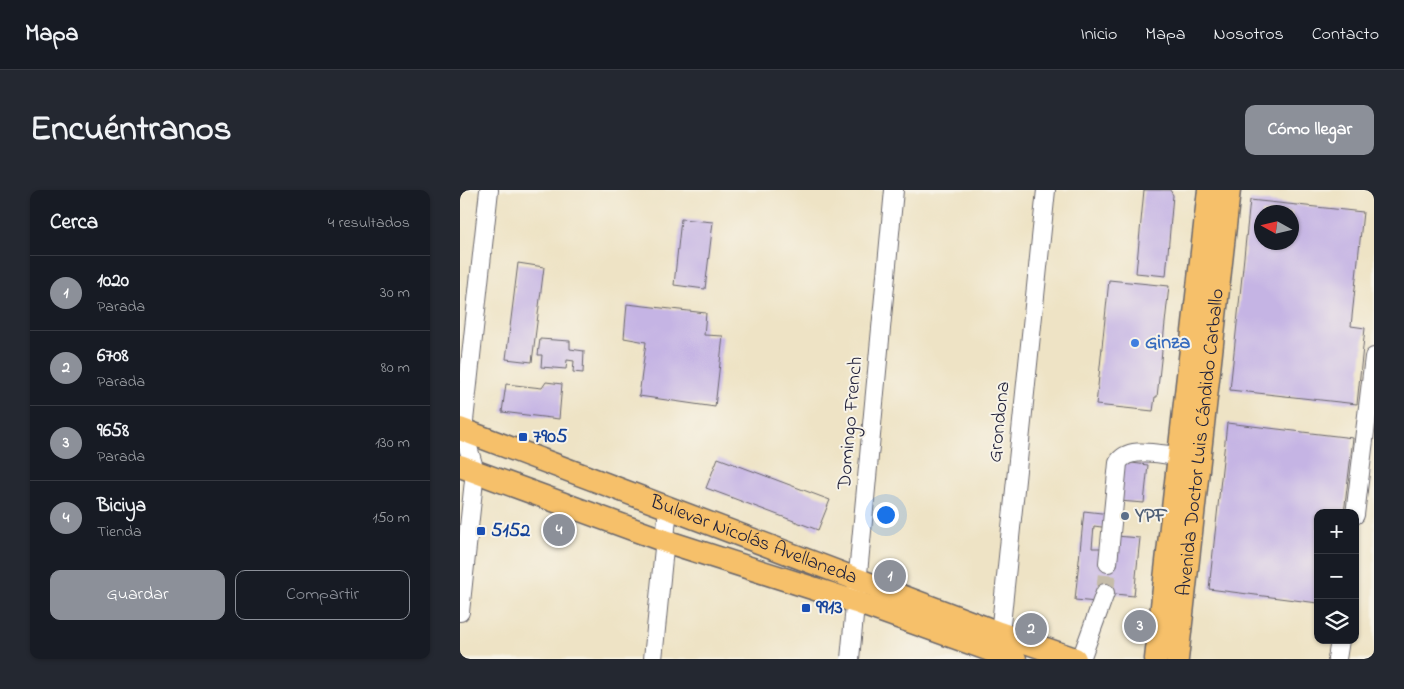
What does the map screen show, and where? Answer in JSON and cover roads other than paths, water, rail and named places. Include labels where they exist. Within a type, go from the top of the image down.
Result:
[{"type":"main road","name":"Avenida Doctor Luis Cándido Carballo","points":[[1156,659],[1209,190]]},
{"type":"main road","name":"Avenida Doctor Luis Cándido Carballo","points":[[1177,659],[1227,227],[1229,190]]},
{"type":"main road","name":"Bulevar Nicolás Avellaneda","points":[[461,429],[858,580],[1003,651]]},
{"type":"main road","name":"Bulevar Nicolás Avellaneda","points":[[467,468],[665,541],[1003,651],[1075,659]]},
{"type":"street","points":[[460,612],[467,468],[461,429],[489,190]]},
{"type":"street","name":"Domingo French","points":[[850,659],[894,190]]},
{"type":"street","name":"Grondona","points":[[1003,651],[1046,190]]},
{"type":"street","name":"Avenida Doctor Luis Cándido Carballo","points":[[1199,190],[1205,225]]},
{"type":"street","name":"Avenida Doctor Luis Cándido Carballo","points":[[1227,227],[1241,190]]},
{"type":"street","points":[[1357,509],[1367,476],[1374,358]]},
{"type":"street","points":[[1108,563],[1118,463],[1121,457],[1133,453],[1179,456]]},
{"type":"street","points":[[653,659],[668,508]]},
{"type":"street","points":[[1081,659],[1105,593]]},
{"type":"street","points":[[1337,659],[1339,644]]},
{"type":"tunnel","points":[[1105,593],[1108,563]]},
{"type":"place","name":"Ginza","points":[[1135,343]]},
{"type":"place","name":"7905","points":[[523,437]]},
{"type":"place","name":"YPF","points":[[1125,516]]},
{"type":"place","name":"Biciya","points":[[559,530]]},
{"type":"place","name":"5152","points":[[481,531]]},
{"type":"place","name":"1020","points":[[890,576]]},
{"type":"place","name":"9913","points":[[806,608]]},
{"type":"place","name":"9658","points":[[1140,626]]},
{"type":"place","name":"6708","points":[[1031,629]]}]
